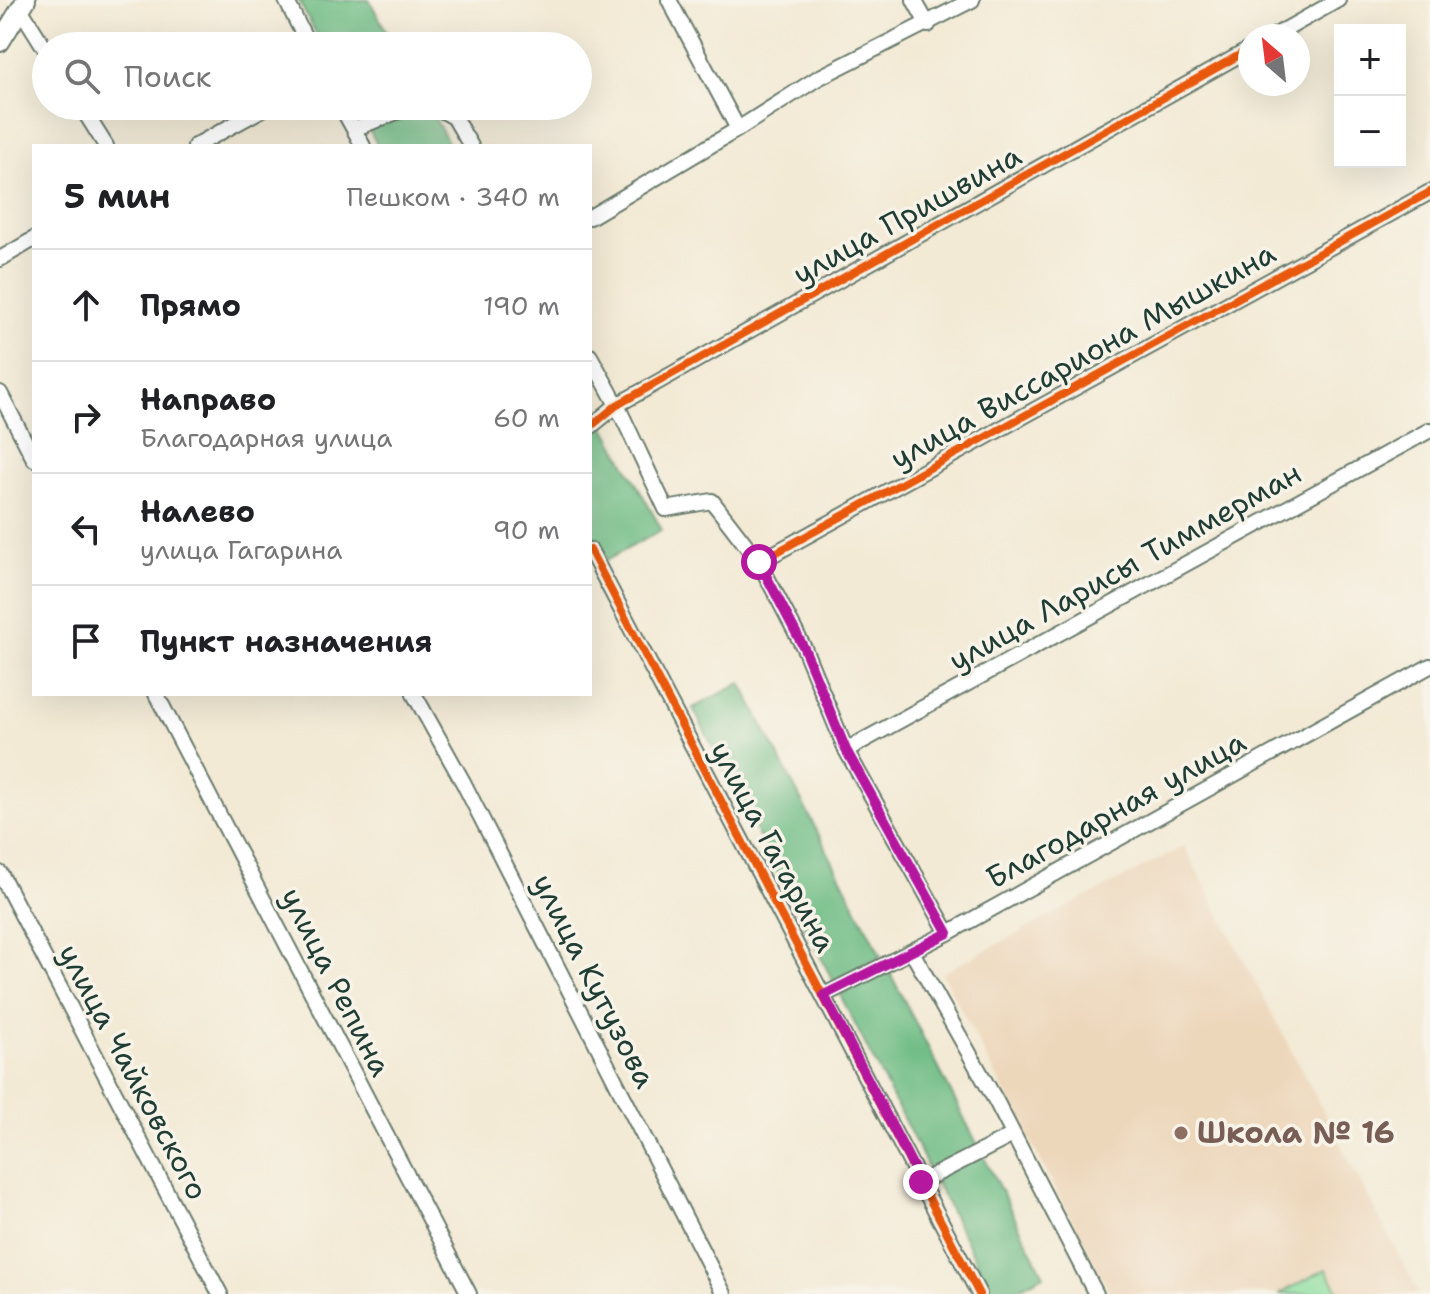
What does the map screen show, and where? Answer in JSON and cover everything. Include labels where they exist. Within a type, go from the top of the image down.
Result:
[{"type":"main road","points":[[0,42],[24,5]]},
{"type":"street","points":[[286,0],[302,32]]},
{"type":"street","points":[[669,0],[738,129]]},
{"type":"street","points":[[914,0],[928,25]]},
{"type":"street","points":[[592,216],[818,78],[928,25],[972,0]]},
{"type":"street","points":[[1295,24],[1338,0]]},
{"type":"street","points":[[24,5],[37,32]]},
{"type":"street","name":"улица Пришвина","points":[[592,425],[617,405],[1238,56]]},
{"type":"street","points":[[90,120],[105,144]]},
{"type":"street","points":[[199,144],[242,120]]},
{"type":"street","points":[[349,120],[362,144]]},
{"type":"street","points":[[354,129],[377,120]]},
{"type":"street","points":[[456,120],[470,144]]},
{"type":"street","name":"улица Виссариона Мышкина","points":[[759,562],[1430,192]]},
{"type":"street","points":[[0,259],[32,240]]},
{"type":"street","points":[[592,360],[666,509],[712,501],[759,562],[804,648],[846,750],[948,933]]},
{"type":"street","points":[[0,393],[32,455]]},
{"type":"street","name":"улица Ларисы Тиммерман","points":[[846,750],[1430,430]]},
{"type":"street","name":"улица Гагарина","points":[[592,554],[979,1294]]},
{"type":"street","name":"Благодарная улица","points":[[824,995],[948,933],[1430,666]]},
{"type":"street","name":"улица Репина","points":[[157,696],[469,1294]]},
{"type":"street","name":"улица Кутузова","points":[[415,696],[463,782],[724,1294]]},
{"type":"street","name":"улица Чайковского","points":[[0,873],[220,1294]]},
{"type":"street","points":[[912,952],[1096,1294]]},
{"type":"street","points":[[921,1182],[1013,1135]]},
{"type":"shaded area","name":"Школа № 16","points":[[1184,846],[1419,1294],[1111,1294],[942,973]]},
{"type":"green space","points":[[298,0],[369,0],[387,32],[315,32]]},
{"type":"green space","points":[[364,120],[436,120],[449,144],[377,144]]},
{"type":"green space","points":[[592,404],[662,530],[607,560],[592,534]]},
{"type":"green space","points":[[741,683],[881,956],[833,981],[693,708]]},
{"type":"green space","points":[[888,969],[1044,1275],[1008,1294],[993,1294],[840,995]]},
{"type":"green space","points":[[1326,1269],[1340,1294],[1279,1294]]},
{"type":"cycle path","points":[[592,425],[617,405],[1238,56]]},
{"type":"cycle path","points":[[759,562],[1430,192]]},
{"type":"cycle path","points":[[592,554],[979,1294]]},
{"type":"place","name":"Школа № 16","points":[[1181,1133]]},
{"type":"route","points":[[759,562],[804,648],[846,750],[948,933],[824,995],[921,1182]]}]
